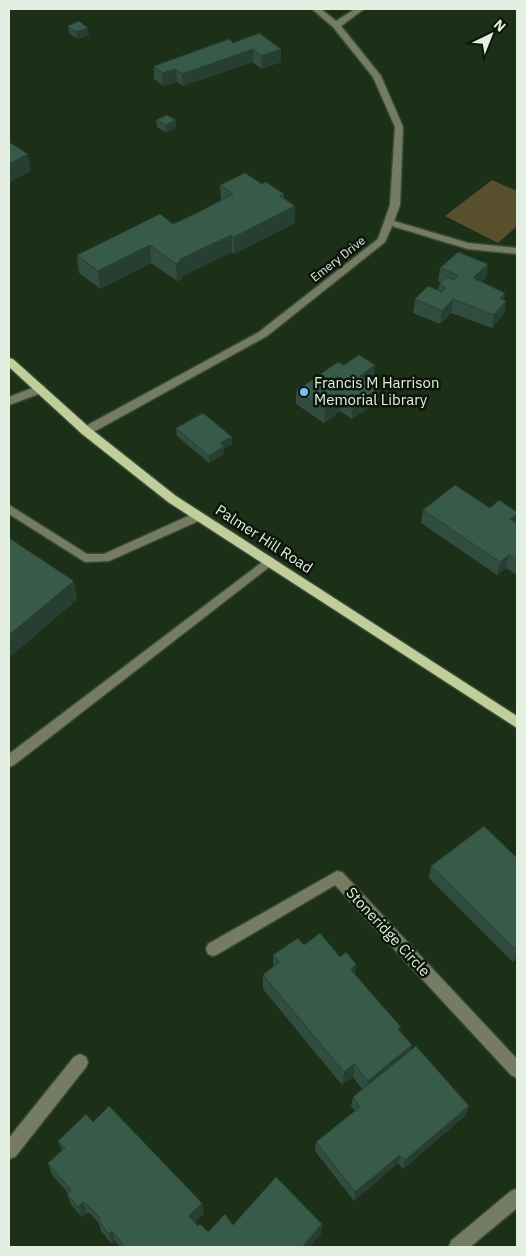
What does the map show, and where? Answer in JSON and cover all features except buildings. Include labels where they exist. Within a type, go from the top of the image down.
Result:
[{"type":"main road","name":"Palmer Hill Road","points":[[9,361],[86,431],[172,499],[517,723]]},
{"type":"street","name":"Emery Drive","points":[[86,431],[262,334],[382,240],[395,205],[399,127],[377,76],[336,25],[316,9]]},
{"type":"street","points":[[336,25],[360,9]]},
{"type":"street","points":[[389,222],[467,247],[493,252],[517,252]]},
{"type":"street","points":[[9,401],[40,389]]},
{"type":"street","points":[[9,509],[85,558],[106,558],[199,516]]},
{"type":"street","points":[[9,761],[269,561]]},
{"type":"street","name":"Stoneridge Circle","points":[[213,949],[337,877],[517,1070]]},
{"type":"street","points":[[9,1151],[80,1062]]},
{"type":"street","points":[[457,1247],[517,1197]]},
{"type":"shaded area","points":[[492,180],[517,191],[517,226],[498,243],[445,216]]},
{"type":"place","name":"Francis M Harrison Memorial Library","points":[[304,392]]}]
